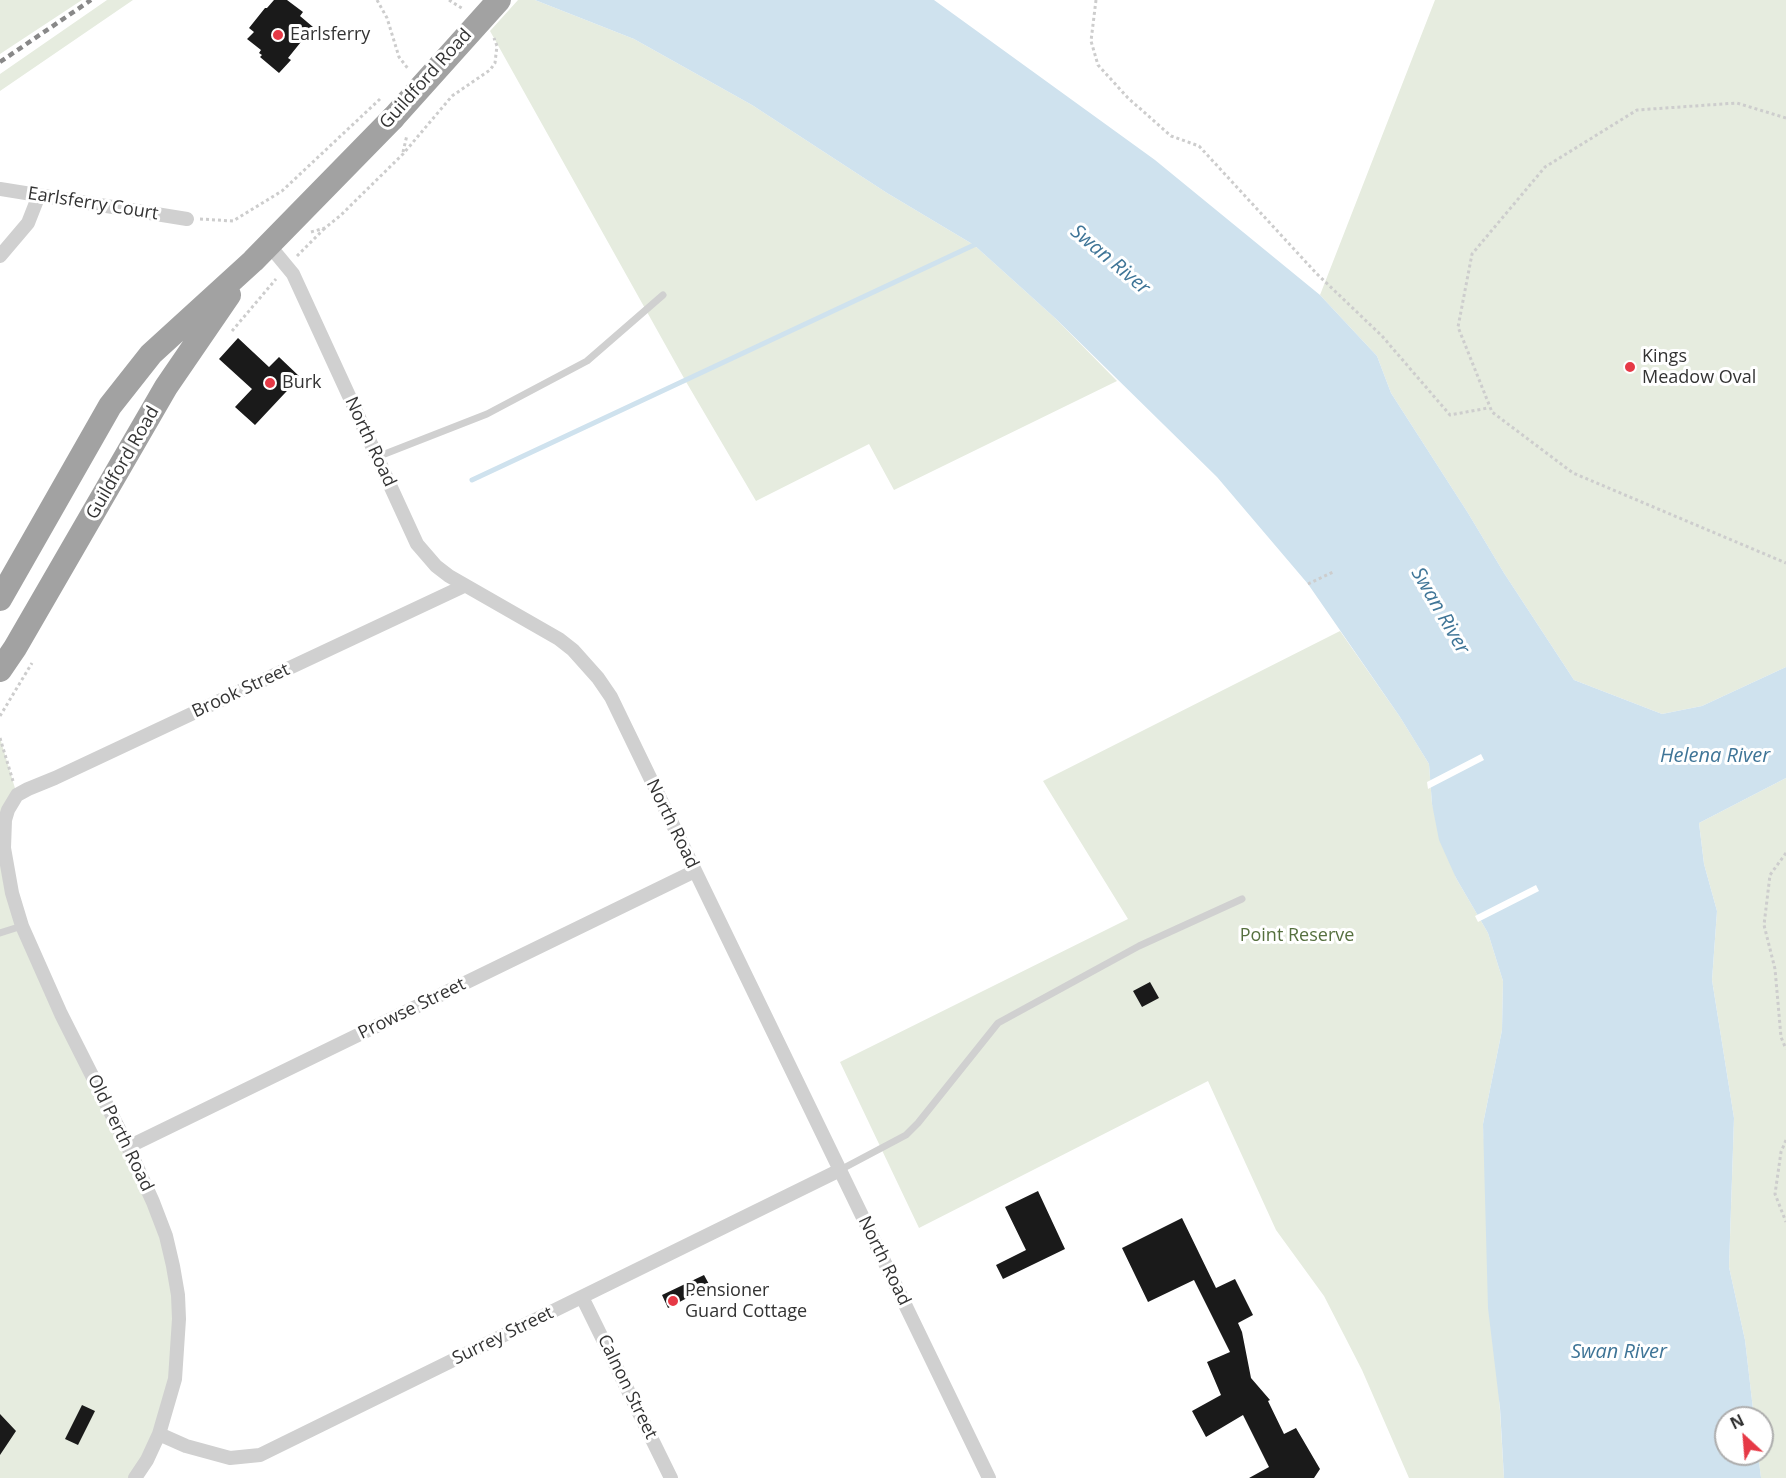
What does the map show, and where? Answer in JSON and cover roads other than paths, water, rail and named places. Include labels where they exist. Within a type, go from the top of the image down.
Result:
[{"type":"highway","name":"Guildford Road","points":[[0,599],[110,406],[151,354],[261,253],[393,118],[499,0]]},
{"type":"highway","name":"Guildford Road","points":[[0,670],[15,648],[166,387],[261,253]]},
{"type":"street","name":"Earlsferry Court","points":[[0,189],[187,219]]},
{"type":"street","points":[[0,256],[28,223],[39,195]]},
{"type":"street","name":"North Road","points":[[261,253],[293,274],[417,544],[436,566],[464,586],[559,639],[573,650],[598,678],[611,697],[989,1478]]},
{"type":"street","name":"Brook Street","points":[[17,795],[464,586]]},
{"type":"street","name":"Old Perth Road","points":[[17,795],[5,820],[4,848],[12,893],[22,926],[61,1014],[153,1202],[166,1236],[178,1295],[179,1319],[175,1378],[159,1434],[147,1460],[135,1478]]},
{"type":"street","name":"Prowse Street","points":[[128,1147],[695,871]]},
{"type":"street","name":"Surrey Street","points":[[159,1434],[186,1446],[230,1458],[260,1455],[840,1170]]},
{"type":"street","name":"Calnon Street","points":[[582,1297],[671,1478]]},
{"type":"lane","points":[[377,457],[487,414],[586,361],[663,295]]},
{"type":"lane","points":[[840,1170],[906,1135],[998,1023],[1139,946],[1242,899]]},
{"type":"lane","points":[[0,933],[22,926]]},
{"type":"water","name":"Swan River","points":[[535,0],[934,0],[1155,160],[1320,295],[1377,356],[1391,393],[1574,680],[1662,714],[1702,706],[1786,667],[1786,778],[1699,823],[1704,864],[1717,911],[1712,980],[1734,1118],[1729,1267],[1745,1340],[1753,1406],[1714,1406],[1714,1466],[1760,1466],[1761,1478],[1504,1478],[1500,1408],[1488,1308],[1483,1124],[1502,1030],[1503,981],[1488,933],[1456,878],[1439,840],[1432,804],[1429,764],[1400,717],[1308,584],[1217,477],[1055,318],[974,245],[887,193],[752,105],[634,39]]},
{"type":"waterway","points":[[472,480],[974,245]]},
{"type":"railway","points":[[0,62],[91,0]]},
{"type":"place","name":"Earlsferry","points":[[278,35]]},
{"type":"place","name":"Kings Meadow Oval","points":[[1630,367]]},
{"type":"place","name":"Burk","points":[[270,383]]},
{"type":"place","name":"Pensioner Guard Cottage","points":[[673,1301]]},
{"type":"water label","name":"Helena River","points":[[1715,756]]},
{"type":"park label","name":"Point Reserve","points":[[1297,936]]}]
